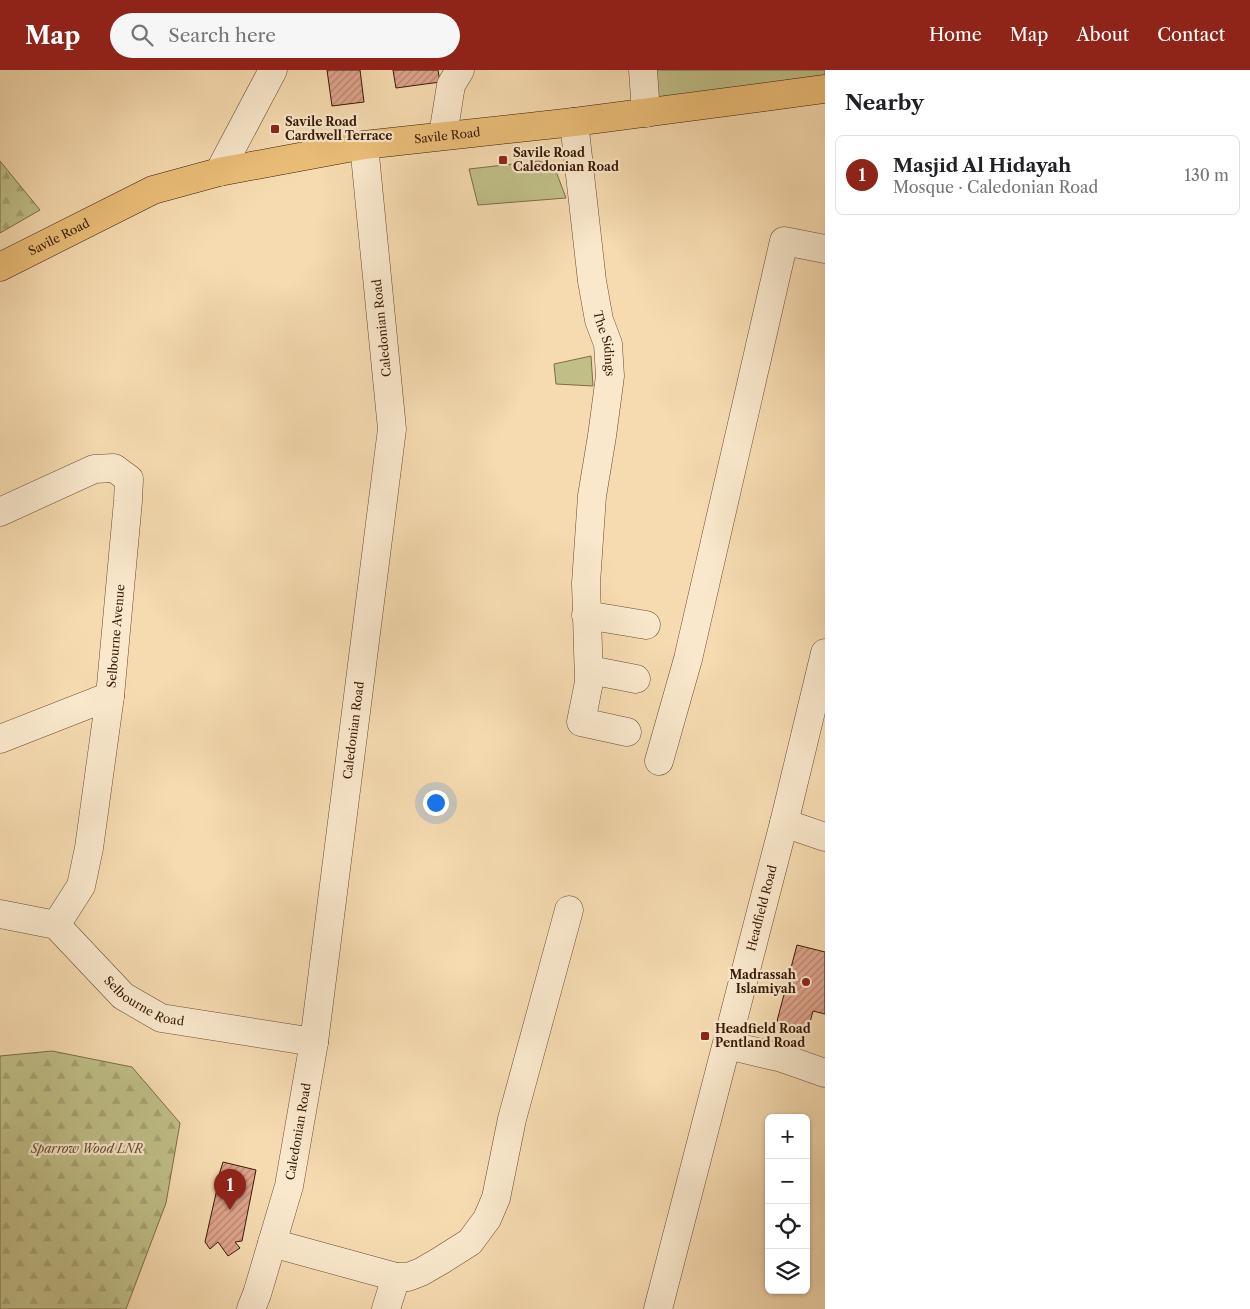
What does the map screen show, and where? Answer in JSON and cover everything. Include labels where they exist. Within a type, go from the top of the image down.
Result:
[{"type":"main road","name":"Savile Road","points":[[0,267],[153,190],[218,172],[364,145],[574,122],[825,89]]},
{"type":"street","points":[[218,172],[273,70]]},
{"type":"street","points":[[443,135],[451,85],[460,70]]},
{"type":"street","points":[[643,70],[646,113]]},
{"type":"street","name":"The Sidings","points":[[574,122],[592,281],[599,320],[608,344],[610,376],[592,496],[586,583],[590,670],[581,722],[626,732]]},
{"type":"street","name":"Caledonian Road","points":[[251,1309],[289,1186],[314,1042],[392,429],[364,145]]},
{"type":"street","points":[[658,761],[690,649],[784,241],[825,249]]},
{"type":"street","name":"Selbourne Avenue","points":[[0,512],[94,470],[114,468],[129,479],[110,696],[89,848],[82,886],[56,925]]},
{"type":"street","points":[[586,615],[646,625]]},
{"type":"street","name":"Headfield Road","points":[[658,1309],[784,823],[825,653]]},
{"type":"street","points":[[590,670],[636,679]]},
{"type":"street","points":[[0,739],[110,696]]},
{"type":"street","points":[[784,823],[825,837]]},
{"type":"street","points":[[272,1243],[396,1277],[421,1272],[470,1242],[488,1219],[496,1198],[512,1119],[569,910]]},
{"type":"street","points":[[0,914],[56,925]]},
{"type":"street","name":"Selbourne Road","points":[[56,925],[123,996],[161,1018],[314,1042]]},
{"type":"street","points":[[727,1045],[782,1058],[825,1073]]},
{"type":"street","points":[[386,1309],[396,1277]]},
{"type":"green space","points":[[650,70],[825,70],[825,80],[652,109]]},
{"type":"green space","points":[[0,161],[40,210],[0,233]]},
{"type":"green space","points":[[539,161],[554,166],[566,198],[478,205],[469,169]]},
{"type":"green space","points":[[591,356],[593,386],[556,384],[554,364]]},
{"type":"green space","name":"Sparrow Wood LNR","points":[[52,1051],[132,1067],[180,1123],[166,1203],[126,1309],[0,1309],[0,1056]]},
{"type":"building","points":[[327,70],[360,70],[364,102],[332,106]]},
{"type":"building","points":[[393,70],[438,70],[440,82],[396,88]]},
{"type":"building","name":"Madrassah Islamiyah","points":[[797,945],[825,952],[825,1014],[813,1011],[808,1030],[777,1021]]},
{"type":"building","points":[[223,1162],[256,1170],[242,1241],[235,1242],[240,1248],[228,1256],[218,1242],[210,1249],[205,1242],[217,1189],[215,1188]]},
{"type":"place","name":"Savile Road Cardwell Terrace","points":[[275,129]]},
{"type":"place","name":"Savile Road Caledonian Road","points":[[503,160]]},
{"type":"place","name":"Madrassah Islamiyah","points":[[806,982]]},
{"type":"place","name":"Headfield Road Pentland Road","points":[[705,1036]]},
{"type":"place","name":"Masjid Al Hidayah","points":[[230,1210]]}]
